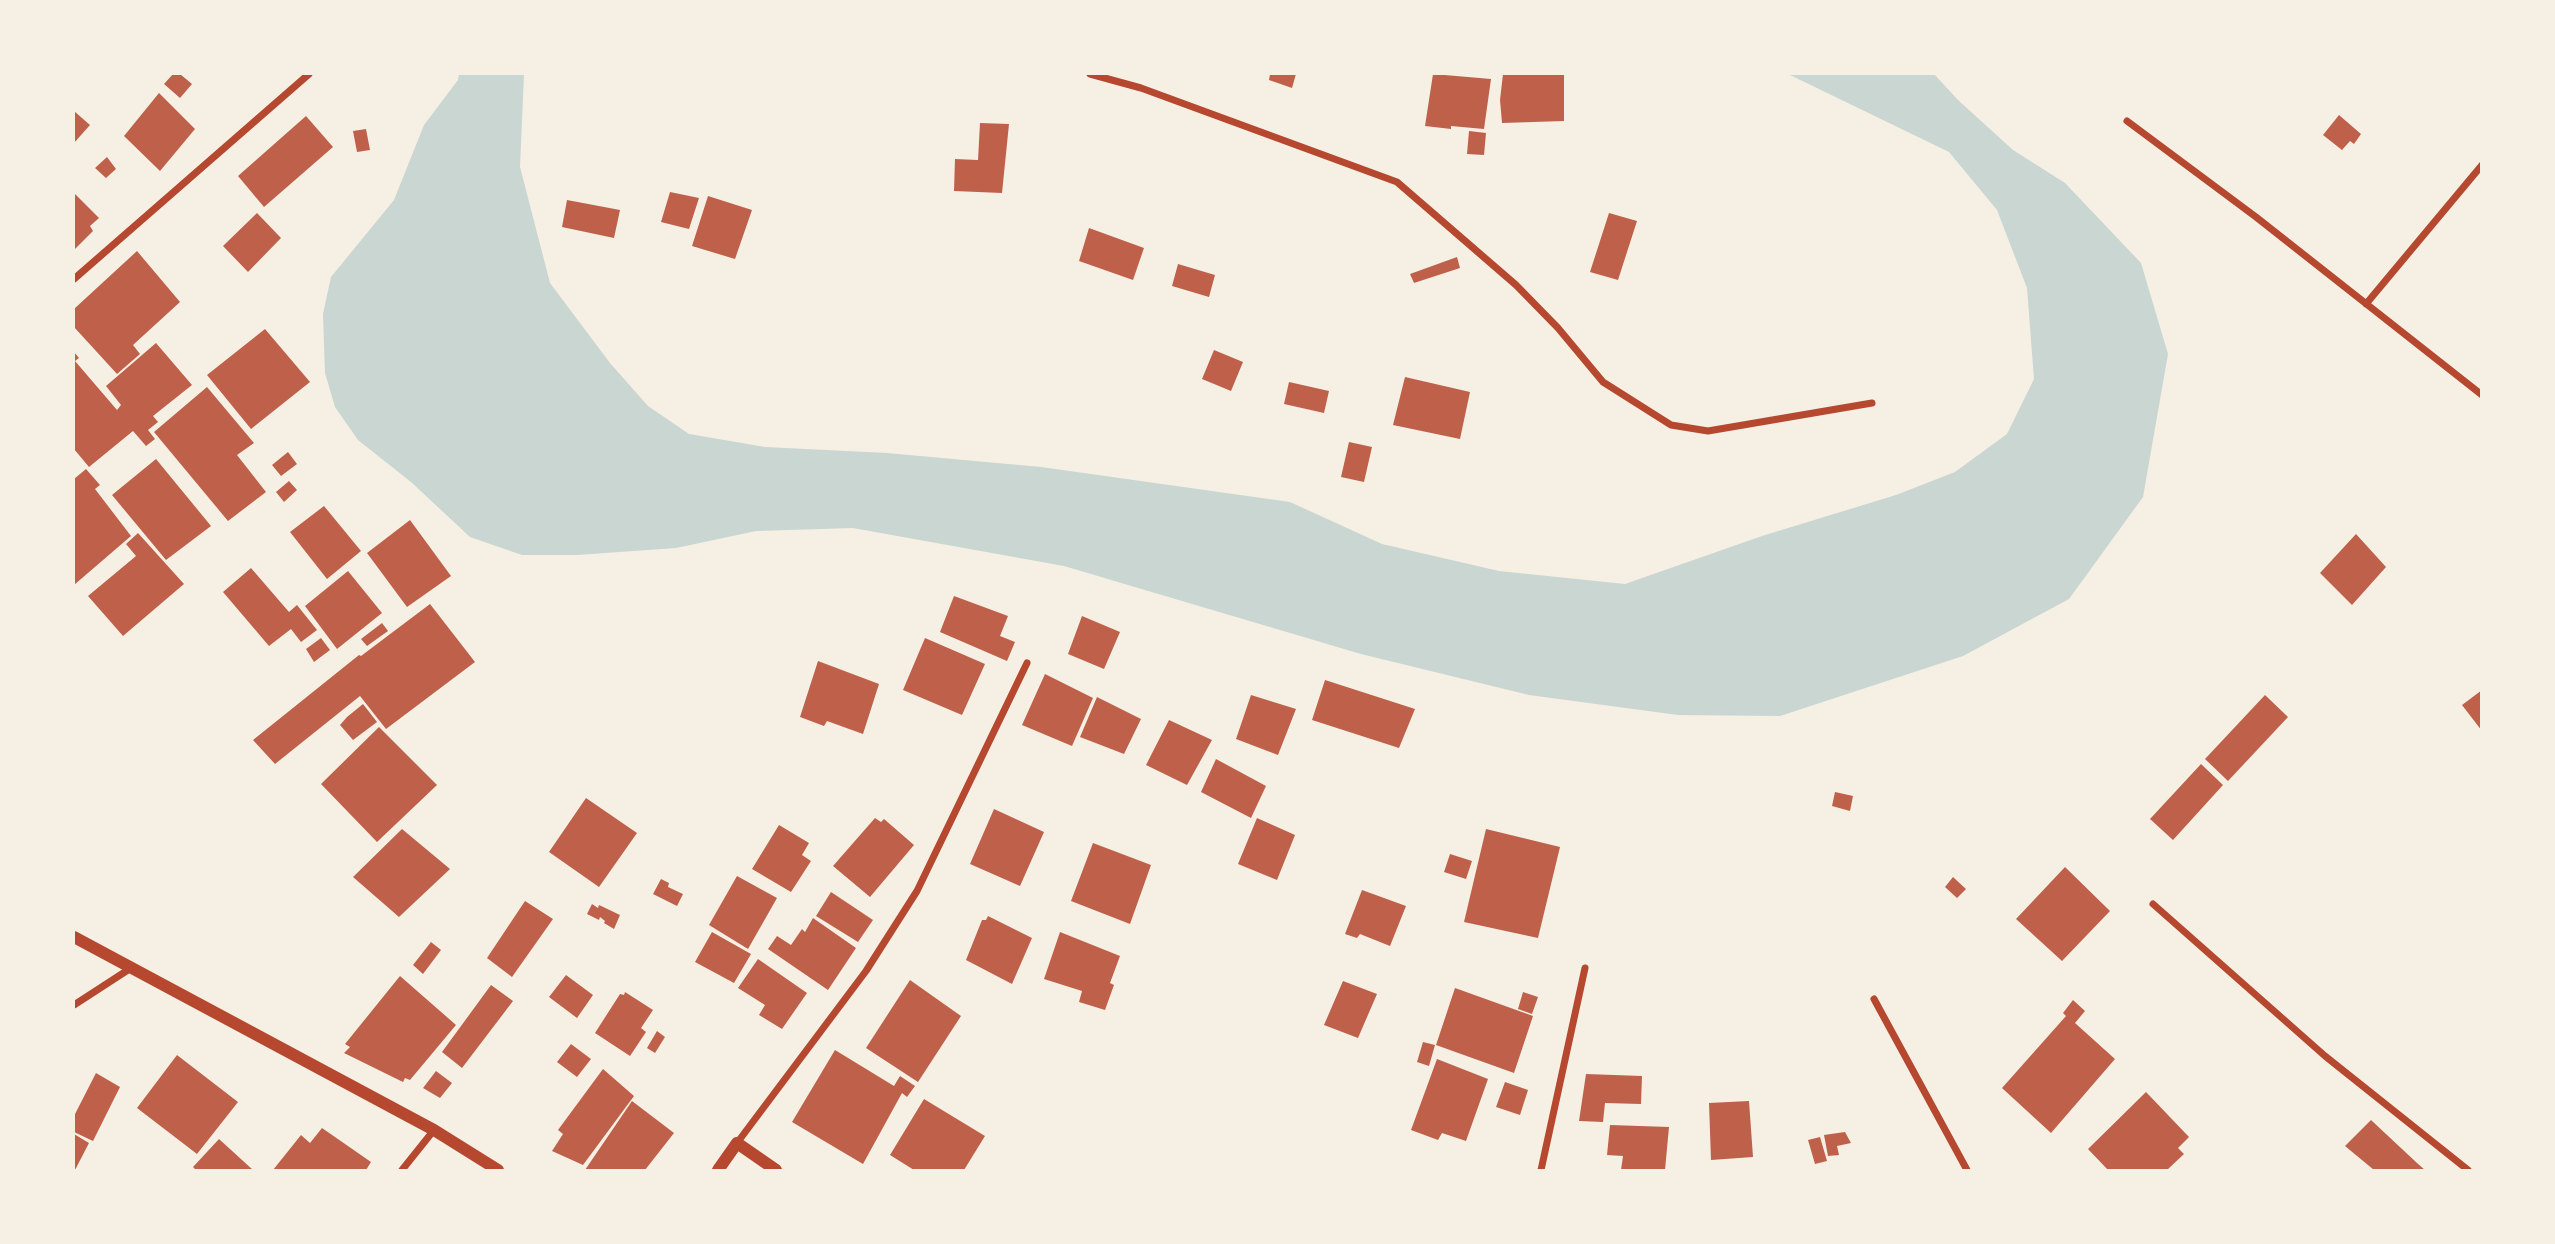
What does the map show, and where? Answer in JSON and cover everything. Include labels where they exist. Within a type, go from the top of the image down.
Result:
[{"type":"street","points":[[74,279],[309,74]]},
{"type":"street","points":[[1090,74],[1141,88],[1397,182],[1516,285],[1558,328],[1603,382],[1671,425],[1708,431],[1872,403]]},
{"type":"street","points":[[2127,121],[2256,217],[2482,395]]},
{"type":"street","points":[[2366,304],[2482,165]]},
{"type":"street","points":[[718,1171],[866,971],[916,891],[1027,663]]},
{"type":"street","points":[[2152,904],[2325,1056],[2468,1171]]},
{"type":"street","points":[[74,937],[434,1130],[498,1171]]},
{"type":"street","points":[[74,1005],[131,968]]},
{"type":"street","points":[[1541,1171],[1586,968]]},
{"type":"street","points":[[1874,999],[1967,1171]]},
{"type":"street","points":[[402,1171],[434,1130]]},
{"type":"street","points":[[737,1143],[776,1171]]},
{"type":"shaded area","points":[[459,74],[524,74],[520,167],[550,283],[610,363],[648,406],[689,434],[765,447],[887,453],[1041,467],[1290,502],[1382,544],[1499,571],[1625,584],[1762,536],[1896,495],[1955,472],[2007,434],[2034,379],[2027,288],[1997,210],[1949,152],[1788,74],[1934,74],[2013,150],[2065,183],[2141,263],[2168,354],[2143,497],[2069,599],[1963,656],[1780,716],[1678,715],[1529,695],[1361,654],[1064,566],[853,528],[756,531],[676,548],[577,555],[522,555],[470,537],[411,482],[358,440],[335,407],[325,373],[323,314],[331,277],[394,200],[424,125],[458,80]]},
{"type":"building","points":[[173,74],[180,74],[192,84],[180,98],[164,84]]},
{"type":"building","points":[[1270,74],[1296,74],[1292,88],[1269,80]]},
{"type":"building","points":[[1433,74],[1491,79],[1484,129],[1425,126]]},
{"type":"building","points":[[1503,74],[1564,74],[1564,121],[1502,123],[1500,100]]},
{"type":"building","points":[[159,93],[195,129],[160,171],[124,136]]},
{"type":"building","points":[[74,111],[90,125],[74,143]]},
{"type":"building","points":[[2339,115],[2361,134],[2354,144],[2350,141],[2342,150],[2323,135]]},
{"type":"building","points":[[306,116],[333,147],[264,207],[238,176]]},
{"type":"building","points":[[980,123],[1009,124],[1002,193],[954,191],[955,159],[978,160]]},
{"type":"building","points":[[366,129],[370,150],[357,152],[353,131]]},
{"type":"building","points":[[1469,131],[1486,133],[1484,155],[1467,154]]},
{"type":"building","points":[[107,157],[116,169],[106,178],[95,168]]},
{"type":"building","points":[[670,192],[699,198],[689,229],[661,222]]},
{"type":"building","points":[[74,193],[99,218],[90,226],[93,231],[74,250]]},
{"type":"building","points":[[708,196],[752,210],[735,259],[692,246]]},
{"type":"building","points":[[567,200],[620,210],[614,238],[562,227]]},
{"type":"building","points":[[257,213],[281,238],[248,272],[223,246]]},
{"type":"building","points":[[1609,213],[1637,221],[1618,280],[1590,272]]},
{"type":"building","points":[[1089,228],[1144,248],[1133,280],[1079,261]]},
{"type":"building","points":[[137,251],[180,302],[133,345],[140,354],[117,374],[74,327],[74,309]]},
{"type":"building","points":[[1457,257],[1460,268],[1414,283],[1410,274]]},
{"type":"building","points":[[1178,264],[1215,275],[1209,297],[1172,286]]},
{"type":"building","points":[[265,329],[310,382],[251,429],[207,375]]},
{"type":"building","points":[[156,343],[192,385],[153,416],[158,422],[148,430],[155,439],[146,446],[133,431],[89,467],[74,449],[74,352],[79,358],[75,361],[117,410],[121,405],[106,386]]},
{"type":"building","points":[[1214,350],[1243,362],[1231,391],[1202,379]]},
{"type":"building","points":[[1405,377],[1470,392],[1460,439],[1393,425]]},
{"type":"building","points":[[1289,382],[1329,391],[1324,413],[1284,404]]},
{"type":"building","points":[[207,387],[254,443],[237,455],[266,492],[228,521],[154,432]]},
{"type":"building","points":[[1349,442],[1372,447],[1364,482],[1341,477]]},
{"type":"building","points":[[288,452],[297,464],[281,476],[272,465]]},
{"type":"building","points":[[156,459],[211,526],[166,560],[112,495]]},
{"type":"building","points":[[86,469],[100,485],[95,489],[131,536],[74,585],[74,479]]},
{"type":"building","points":[[289,481],[297,490],[284,502],[276,492]]},
{"type":"building","points":[[324,506],[361,551],[327,579],[290,532]]},
{"type":"building","points":[[410,520],[451,576],[407,607],[367,553]]},
{"type":"building","points":[[138,533],[184,584],[123,636],[88,596],[136,556],[126,544]]},
{"type":"building","points":[[2356,534],[2386,567],[2352,605],[2320,573]]},
{"type":"building","points":[[251,568],[289,612],[297,605],[317,630],[301,642],[291,629],[269,646],[223,592]]},
{"type":"building","points":[[348,571],[382,613],[337,649],[305,606]]},
{"type":"building","points":[[954,596],[1008,616],[1000,636],[1015,642],[1007,661],[940,632]]},
{"type":"building","points":[[430,604],[475,662],[386,729],[360,696],[275,764],[253,740],[359,655]]},
{"type":"building","points":[[1082,616],[1120,632],[1104,669],[1068,654]]},
{"type":"building","points":[[382,623],[388,631],[367,646],[361,639]]},
{"type":"building","points":[[321,638],[330,650],[314,662],[306,649]]},
{"type":"building","points":[[925,638],[985,664],[962,715],[903,690]]},
{"type":"building","points":[[818,661],[879,684],[863,734],[827,721],[824,726],[800,717]]},
{"type":"building","points":[[1045,674],[1093,698],[1072,746],[1022,725]]},
{"type":"building","points":[[1325,680],[1415,709],[1399,748],[1312,720]]},
{"type":"building","points":[[2482,690],[2482,731],[2462,705]]},
{"type":"building","points":[[1251,695],[1296,709],[1278,755],[1236,739]]},
{"type":"building","points":[[2265,695],[2288,717],[2228,781],[2205,759]]},
{"type":"building","points":[[1097,697],[1141,719],[1124,754],[1080,737]]},
{"type":"building","points":[[363,704],[377,722],[353,740],[340,725]]},
{"type":"building","points":[[1169,720],[1212,740],[1187,785],[1146,765]]},
{"type":"building","points":[[379,727],[437,785],[377,842],[321,784]]},
{"type":"building","points":[[1216,759],[1266,786],[1251,818],[1201,792]]},
{"type":"building","points":[[2201,764],[2223,785],[2173,840],[2150,819]]},
{"type":"building","points":[[1835,792],[1853,796],[1850,811],[1832,806]]},
{"type":"building","points":[[586,798],[637,833],[599,887],[549,852]]},
{"type":"building","points":[[994,809],[1044,832],[1020,886],[970,864]]},
{"type":"building","points":[[875,818],[881,822],[884,819],[914,845],[870,897],[833,866]]},
{"type":"building","points":[[1257,818],[1295,835],[1277,880],[1238,864]]},
{"type":"building","points":[[779,825],[809,843],[802,855],[811,861],[791,892],[752,869]]},
{"type":"building","points":[[402,829],[450,869],[399,917],[353,877]]},
{"type":"building","points":[[1486,829],[1560,847],[1538,938],[1464,922]]},
{"type":"building","points":[[1093,843],[1151,865],[1130,924],[1071,901]]},
{"type":"building","points":[[1450,854],[1472,861],[1466,879],[1444,872]]},
{"type":"building","points":[[2065,867],[2110,911],[2062,961],[2016,919]]},
{"type":"building","points":[[737,876],[777,898],[748,949],[709,925]]},
{"type":"building","points":[[1953,877],[1966,889],[1957,898],[1945,887]]},
{"type":"building","points":[[661,879],[669,883],[668,887],[683,894],[677,906],[653,894]]},
{"type":"building","points":[[1362,890],[1406,906],[1390,946],[1360,934],[1357,938],[1345,934]]},
{"type":"building","points":[[831,892],[873,920],[858,942],[816,916]]},
{"type":"building","points":[[525,901],[553,919],[512,977],[487,958]]},
{"type":"building","points":[[592,904],[620,915],[614,929],[600,917],[599,920],[587,914]]},
{"type":"building","points":[[988,916],[1032,938],[1012,984],[966,960],[982,920],[986,920]]},
{"type":"building","points":[[813,918],[856,948],[828,990],[768,949],[777,936],[791,945],[802,929],[805,932]]},
{"type":"building","points":[[712,932],[751,954],[734,983],[695,962]]},
{"type":"building","points":[[1060,932],[1120,956],[1110,983],[1114,985],[1105,1010],[1079,1002],[1082,991],[1044,979]]},
{"type":"building","points":[[431,942],[441,950],[423,974],[413,965]]},
{"type":"building","points":[[758,959],[807,993],[782,1029],[759,1015],[765,1005],[738,988]]},
{"type":"building","points":[[566,975],[593,995],[577,1018],[549,997]]},
{"type":"building","points":[[400,976],[456,1025],[410,1080],[405,1078],[403,1082],[344,1053],[350,1047],[345,1044]]},
{"type":"building","points":[[910,980],[961,1016],[918,1082],[866,1048]]},
{"type":"building","points":[[1343,981],[1377,994],[1358,1038],[1324,1025]]},
{"type":"building","points":[[491,985],[513,1001],[462,1068],[442,1052]]},
{"type":"building","points":[[1455,988],[1533,1016],[1514,1073],[1436,1045]]},
{"type":"building","points":[[625,992],[653,1010],[641,1028],[646,1032],[630,1056],[595,1033],[620,994],[624,995]]},
{"type":"building","points":[[1523,992],[1538,997],[1532,1014],[1518,1009]]},
{"type":"building","points":[[2073,1000],[2085,1011],[2075,1023],[2115,1059],[2051,1133],[2002,1088],[2066,1016],[2063,1013]]},
{"type":"building","points":[[657,1031],[665,1037],[655,1053],[647,1048]]},
{"type":"building","points":[[1423,1042],[1435,1045],[1429,1066],[1417,1062]]},
{"type":"building","points":[[571,1044],[591,1059],[577,1077],[557,1062]]},
{"type":"building","points":[[835,1050],[894,1086],[900,1076],[915,1086],[907,1097],[902,1093],[863,1164],[792,1122]]},
{"type":"building","points":[[177,1055],[238,1102],[197,1154],[137,1108]]},
{"type":"building","points":[[1437,1059],[1488,1079],[1466,1141],[1442,1133],[1438,1140],[1411,1130]]},
{"type":"building","points":[[603,1069],[634,1096],[583,1165],[552,1151],[563,1134],[558,1130]]},
{"type":"building","points":[[436,1071],[452,1083],[440,1098],[423,1088]]},
{"type":"building","points":[[96,1073],[120,1087],[93,1141],[74,1132],[74,1116]]},
{"type":"building","points":[[1586,1074],[1642,1076],[1641,1104],[1605,1103],[1603,1122],[1579,1121]]},
{"type":"building","points":[[1505,1082],[1528,1090],[1520,1115],[1496,1107]]},
{"type":"building","points":[[2146,1092],[2189,1137],[2178,1148],[2184,1154],[2167,1170],[2108,1170],[2088,1149]]},
{"type":"building","points":[[924,1099],[985,1136],[964,1170],[914,1170],[890,1155]]},
{"type":"building","points":[[632,1101],[674,1133],[645,1170],[585,1170]]},
{"type":"building","points":[[1749,1101],[1753,1157],[1711,1160],[1709,1103]]},
{"type":"building","points":[[2371,1120],[2425,1170],[2374,1170],[2345,1146]]},
{"type":"building","points":[[1610,1125],[1669,1127],[1665,1170],[1621,1170],[1623,1156],[1607,1155]]},
{"type":"building","points":[[322,1128],[371,1162],[366,1170],[273,1170],[301,1135],[310,1143]]},
{"type":"building","points":[[1845,1132],[1851,1143],[1837,1146],[1839,1155],[1828,1156],[1824,1135]]},
{"type":"building","points":[[74,1134],[89,1143],[75,1170],[74,1170]]},
{"type":"building","points":[[1820,1137],[1827,1161],[1815,1164],[1808,1140]]},
{"type":"building","points":[[219,1139],[253,1170],[196,1170],[193,1167]]}]
